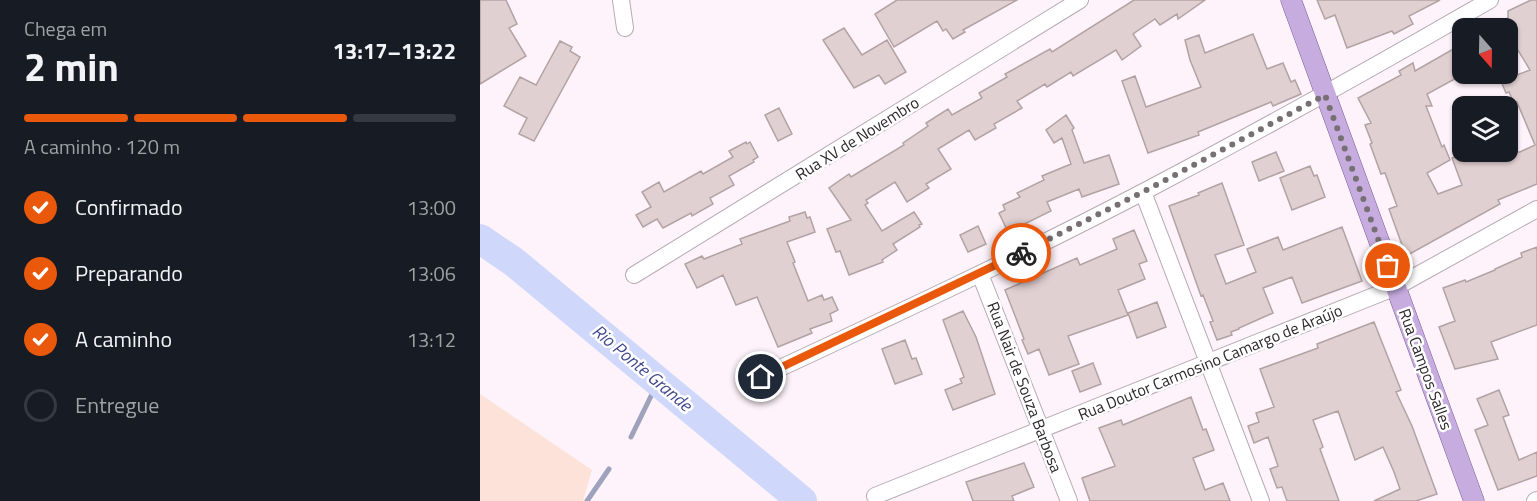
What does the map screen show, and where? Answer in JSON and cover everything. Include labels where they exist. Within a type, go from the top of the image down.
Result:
[{"type":"main road","name":"Rua Campos Salles","points":[[1291,0],[1474,501]]},
{"type":"street","points":[[621,0],[625,28]]},
{"type":"street","name":"Rua XV de Novembro","points":[[634,275],[1080,0]]},
{"type":"street","points":[[761,377],[980,274],[1143,192],[1325,95],[1490,0]]},
{"type":"street","points":[[1143,192],[1261,501]]},
{"type":"street","name":"Rua Doutor Carmosino Camargo de Araújo","points":[[875,496],[1396,287],[1537,209]]},
{"type":"street","name":"Rua Nair de Souza Barbosa","points":[[980,274],[1069,501]]},
{"type":"shaded area","points":[[480,394],[592,470],[583,501],[480,501]]},
{"type":"building","points":[[480,0],[506,0],[517,24],[509,28],[526,56],[480,84]]},
{"type":"building","points":[[897,0],[1017,0],[963,30],[965,32],[953,39],[946,29],[943,31],[937,21],[894,47],[875,14]]},
{"type":"building","points":[[1134,0],[1205,0],[1178,19],[1177,14],[1160,25],[1155,19],[1133,34],[1141,46],[1122,60],[1116,50],[1073,76],[1071,72],[1047,87],[1045,84],[1017,101],[1022,108],[994,124],[996,128],[975,140],[969,130],[938,149],[951,169],[926,184],[929,188],[907,202],[895,182],[866,200],[868,203],[865,205],[882,231],[914,212],[922,224],[893,244],[897,250],[882,260],[883,262],[849,275],[840,251],[836,252],[827,229],[851,220],[829,188],[849,174],[851,177],[904,145],[903,143],[928,126],[926,123],[948,109],[952,115],[982,98],[979,93],[1007,77],[1005,74],[1050,49],[1052,52]]},
{"type":"building","points":[[1317,0],[1440,0],[1409,16],[1413,24],[1394,34],[1392,31],[1347,48],[1335,15],[1325,19]]},
{"type":"building","points":[[1531,0],[1537,0],[1537,184],[1498,200],[1500,204],[1406,256],[1389,209],[1397,206],[1385,173],[1381,174],[1370,144],[1372,143],[1365,125],[1371,123],[1358,98],[1401,75],[1399,71],[1413,63],[1415,71],[1452,50],[1452,80],[1427,94],[1432,106],[1426,106],[1442,147],[1444,145],[1450,160],[1427,173],[1438,194],[1462,185],[1453,162],[1518,162],[1518,152],[1535,145],[1518,104],[1518,96],[1506,93],[1502,84],[1518,84],[1518,75],[1530,70],[1518,50],[1518,18],[1508,18],[1508,11]]},
{"type":"building","points":[[844,28],[862,55],[887,40],[906,72],[885,84],[879,75],[854,88],[823,40]]},
{"type":"building","points":[[1253,34],[1267,69],[1283,63],[1291,82],[1295,80],[1301,94],[1273,106],[1271,102],[1198,132],[1199,135],[1148,153],[1122,81],[1135,76],[1146,107],[1201,87],[1185,40],[1199,35],[1205,53]]},
{"type":"building","points":[[560,41],[572,47],[570,51],[580,57],[534,141],[519,134],[527,118],[504,106],[520,77],[536,85]]},
{"type":"building","points":[[779,108],[792,134],[778,141],[765,115]]},
{"type":"building","points":[[1066,115],[1074,128],[1072,130],[1084,163],[1109,155],[1119,184],[1082,197],[1079,189],[1047,202],[1051,211],[1008,232],[999,213],[1005,210],[1003,205],[1020,197],[1017,193],[1044,180],[1042,176],[1071,164],[1062,138],[1054,143],[1046,130]]},
{"type":"building","points":[[746,142],[747,144],[750,142],[758,157],[753,160],[754,162],[729,176],[734,185],[710,198],[713,204],[663,228],[657,219],[643,227],[636,215],[651,207],[642,192],[659,182],[664,192],[701,171],[703,174],[733,157],[729,151]]},
{"type":"building","points":[[1276,152],[1284,171],[1259,181],[1252,162]]},
{"type":"building","points":[[1310,166],[1314,176],[1317,175],[1325,197],[1292,210],[1280,178]]},
{"type":"building","points":[[1222,183],[1244,245],[1215,255],[1226,284],[1256,272],[1247,249],[1278,237],[1283,250],[1342,227],[1362,281],[1302,303],[1292,277],[1263,288],[1273,313],[1231,332],[1232,335],[1217,340],[1210,322],[1213,321],[1203,295],[1201,296],[1169,206],[1199,195],[1198,193]]},
{"type":"building","points":[[805,212],[807,218],[810,217],[815,232],[787,242],[795,262],[793,263],[808,301],[822,295],[824,300],[832,297],[838,310],[830,314],[832,321],[810,329],[812,333],[778,347],[757,297],[736,305],[723,275],[697,288],[685,264],[702,256],[704,259],[742,244],[740,239],[790,221],[789,217]]},
{"type":"building","points":[[978,226],[986,244],[968,252],[960,235]]},
{"type":"building","points":[[1134,230],[1147,261],[1139,264],[1145,279],[1118,290],[1128,315],[1068,336],[1079,364],[1049,375],[1039,349],[1028,354],[1005,290],[1077,258],[1080,265],[1117,249],[1113,239]]},
{"type":"building","points":[[1537,247],[1537,325],[1491,342],[1498,359],[1455,369],[1439,327],[1455,321],[1443,288],[1465,280],[1466,282],[1495,270],[1522,257],[1521,253]]},
{"type":"building","points":[[1157,302],[1166,327],[1137,338],[1128,313]]},
{"type":"building","points":[[963,311],[976,337],[995,394],[953,410],[945,390],[962,383],[960,379],[964,377],[943,320]]},
{"type":"building","points":[[1374,322],[1401,390],[1396,392],[1412,426],[1437,494],[1416,501],[1374,501],[1400,489],[1394,472],[1383,447],[1355,460],[1338,411],[1313,420],[1323,447],[1320,449],[1339,501],[1287,501],[1282,487],[1277,488],[1270,469],[1278,466],[1268,437],[1254,443],[1248,426],[1259,422],[1256,413],[1274,407],[1260,369],[1318,348],[1317,344]]},
{"type":"building","points":[[905,340],[912,359],[916,358],[922,374],[895,384],[882,349]]},
{"type":"building","points":[[1093,363],[1101,384],[1080,392],[1072,371]]},
{"type":"building","points":[[1499,390],[1509,415],[1503,417],[1519,460],[1537,452],[1537,476],[1498,490],[1475,430],[1488,425],[1477,399]]},
{"type":"building","points":[[1191,397],[1203,430],[1206,429],[1214,450],[1193,458],[1205,490],[1223,483],[1230,501],[1090,501],[1082,478],[1115,466],[1099,428],[1121,420],[1123,425]]},
{"type":"building","points":[[1024,463],[1034,487],[1012,496],[1014,501],[973,501],[966,482]]},
{"type":"waterway","name":"Rio Ponte Grande","points":[[480,239],[514,262],[802,501]]},
{"type":"waterway","points":[[631,437],[653,392],[655,379]]},
{"type":"waterway","points":[[587,501],[609,469]]},
{"type":"way so far","points":[[1021,253],[1143,192],[1325,95],[1388,266]]},
{"type":"route","points":[[761,377],[1021,253]]}]
